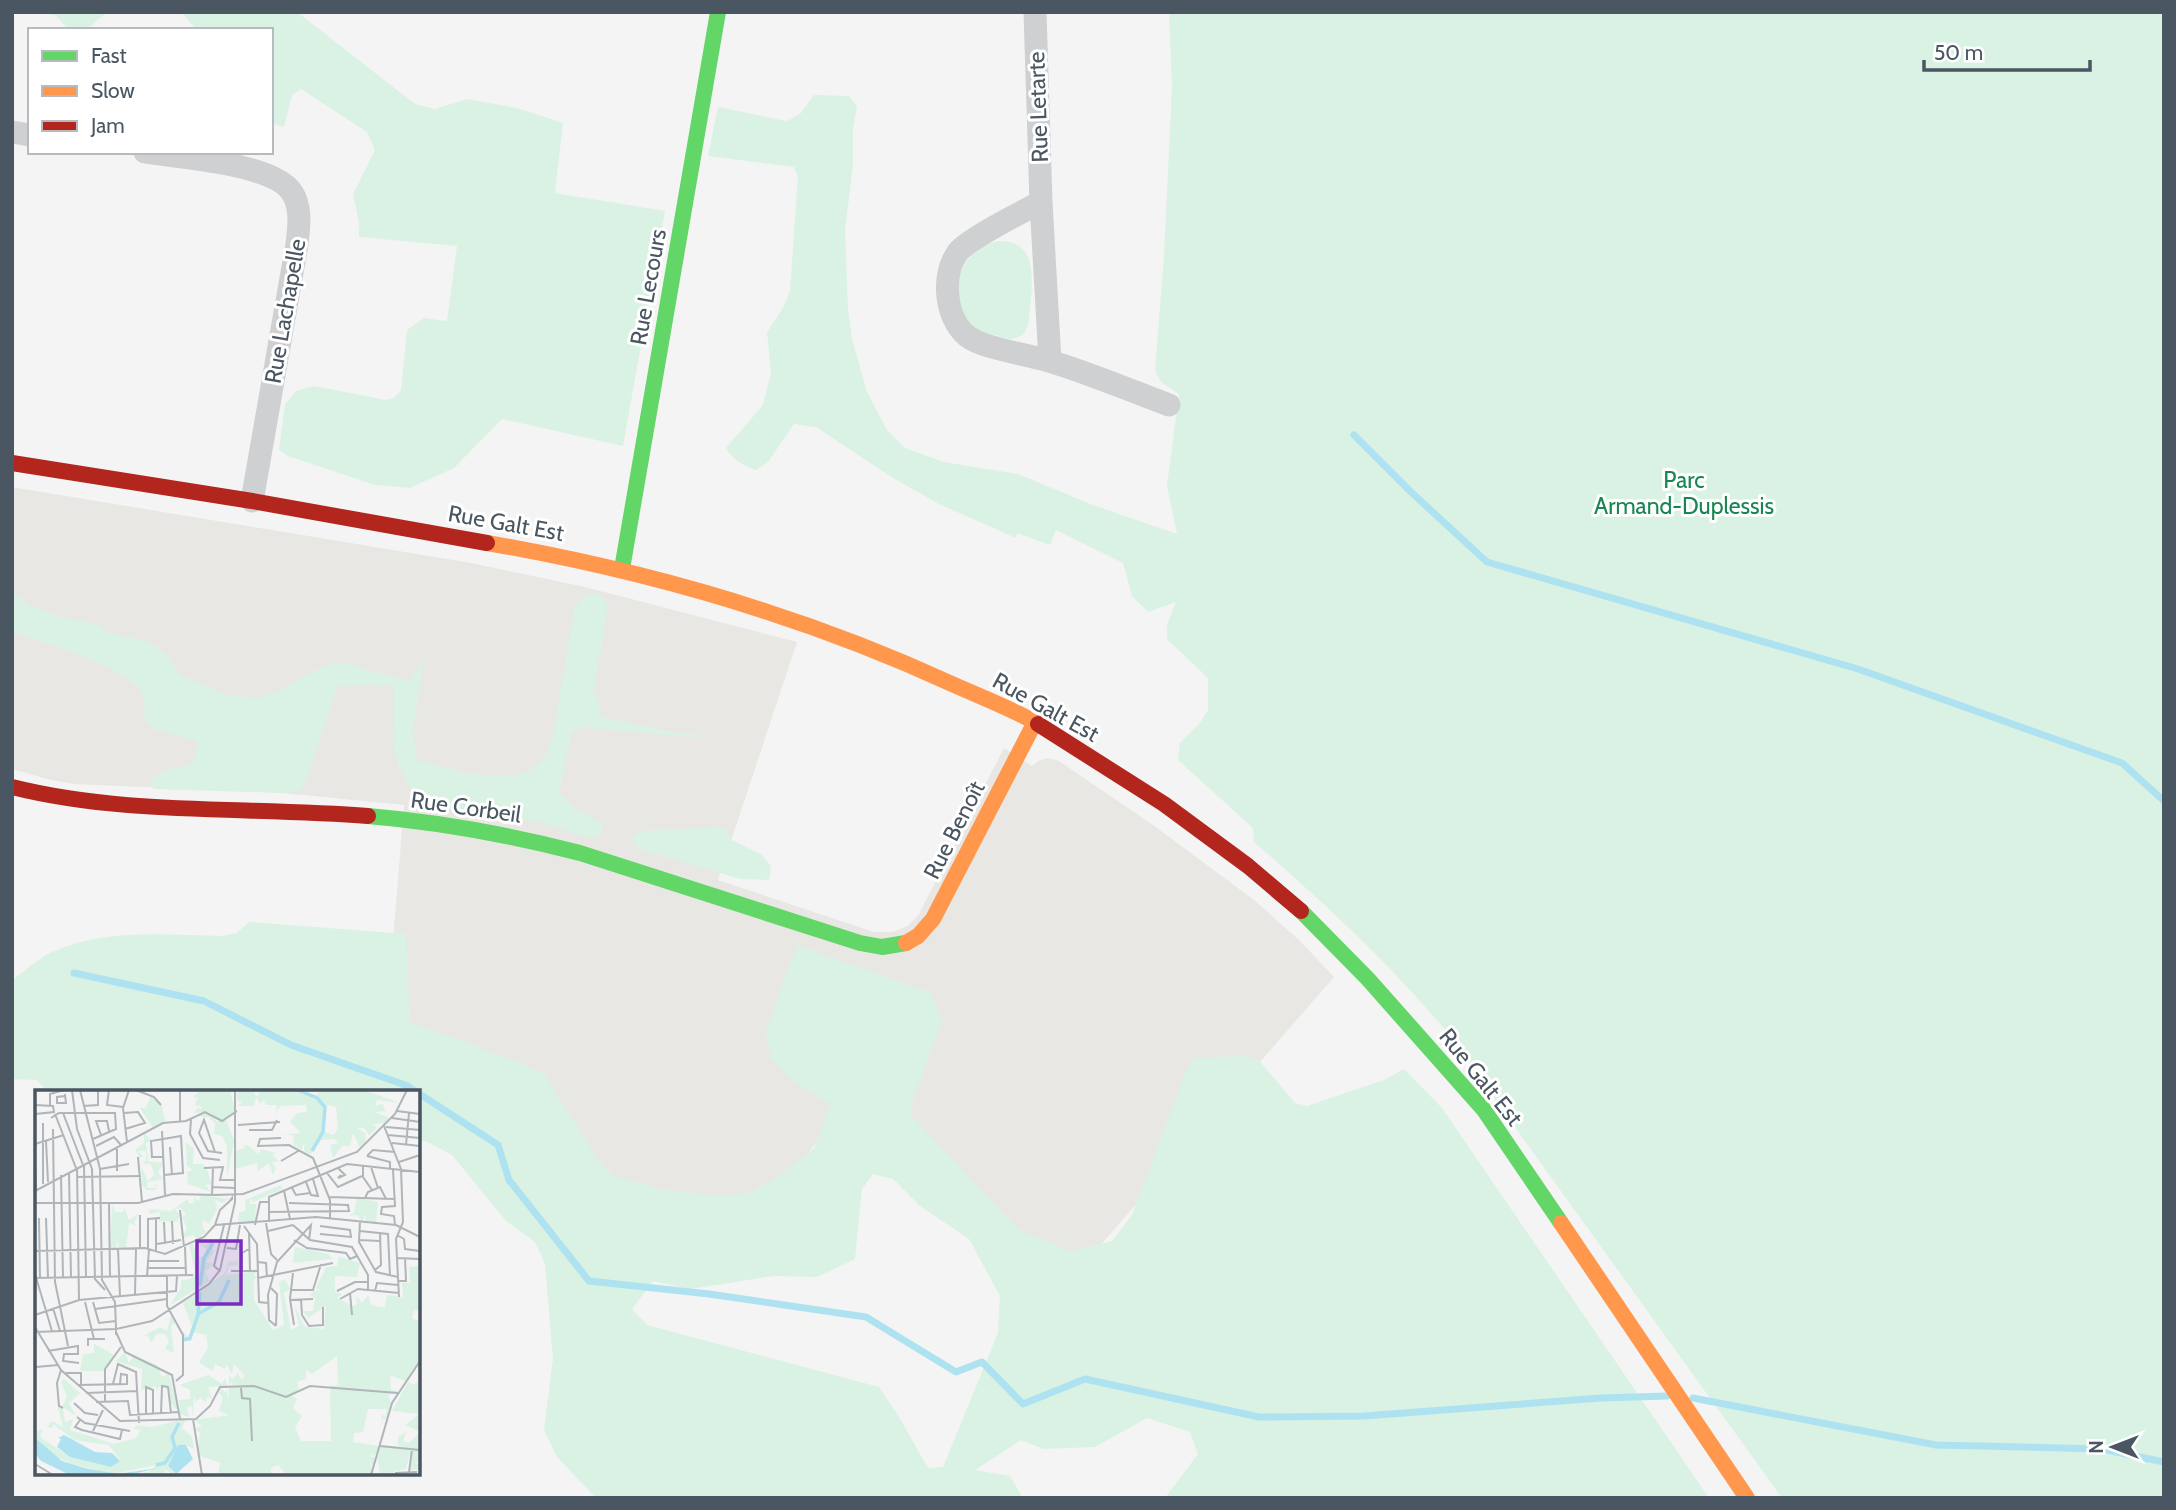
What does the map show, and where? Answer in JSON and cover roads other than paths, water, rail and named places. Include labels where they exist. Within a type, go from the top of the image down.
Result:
[{"type":"street","name":"Rue Lecours","points":[[622,569],[719,12]]},
{"type":"street","name":"Rue Letarte","points":[[1035,12],[1041,202],[1050,361]]},
{"type":"street","name":"Rue Lachapelle","points":[[158,154],[253,169],[278,178],[292,192],[300,216],[298,244],[252,501]]},
{"type":"street","points":[[1041,202],[958,252],[947,288],[949,306],[956,323],[967,336],[980,343],[1050,361],[1170,405]]},
{"type":"street","name":"Rue Galt Est","points":[[12,463],[252,501],[622,569],[785,616],[855,641],[1035,722],[1142,789],[1248,866],[1309,918],[1368,979],[1484,1110],[1747,1498]]},
{"type":"street","name":"Rue Benoît","points":[[900,945],[912,941],[924,932],[933,919],[1035,722]]},
{"type":"street","name":"Rue Corbeil","points":[[12,787],[87,804],[326,814],[500,833],[593,857],[860,943],[886,948],[900,945]]},
{"type":"waterway","points":[[1354,435],[1487,562],[1858,669],[2122,763],[2164,801]]},
{"type":"waterway","points":[[74,973],[204,1001],[291,1045],[413,1090]]},
{"type":"waterway","points":[[420,1094],[498,1145],[509,1180],[589,1281],[709,1294],[866,1317],[956,1372],[982,1362],[1023,1404],[1085,1379],[1259,1417],[1364,1416],[1601,1398],[1667,1396]]},
{"type":"waterway","points":[[1693,1398],[1936,1445],[2102,1449],[2164,1462]]},
{"type":"park label","name":"Parc Armand-Duplessis","points":[[1684,493]]}]
